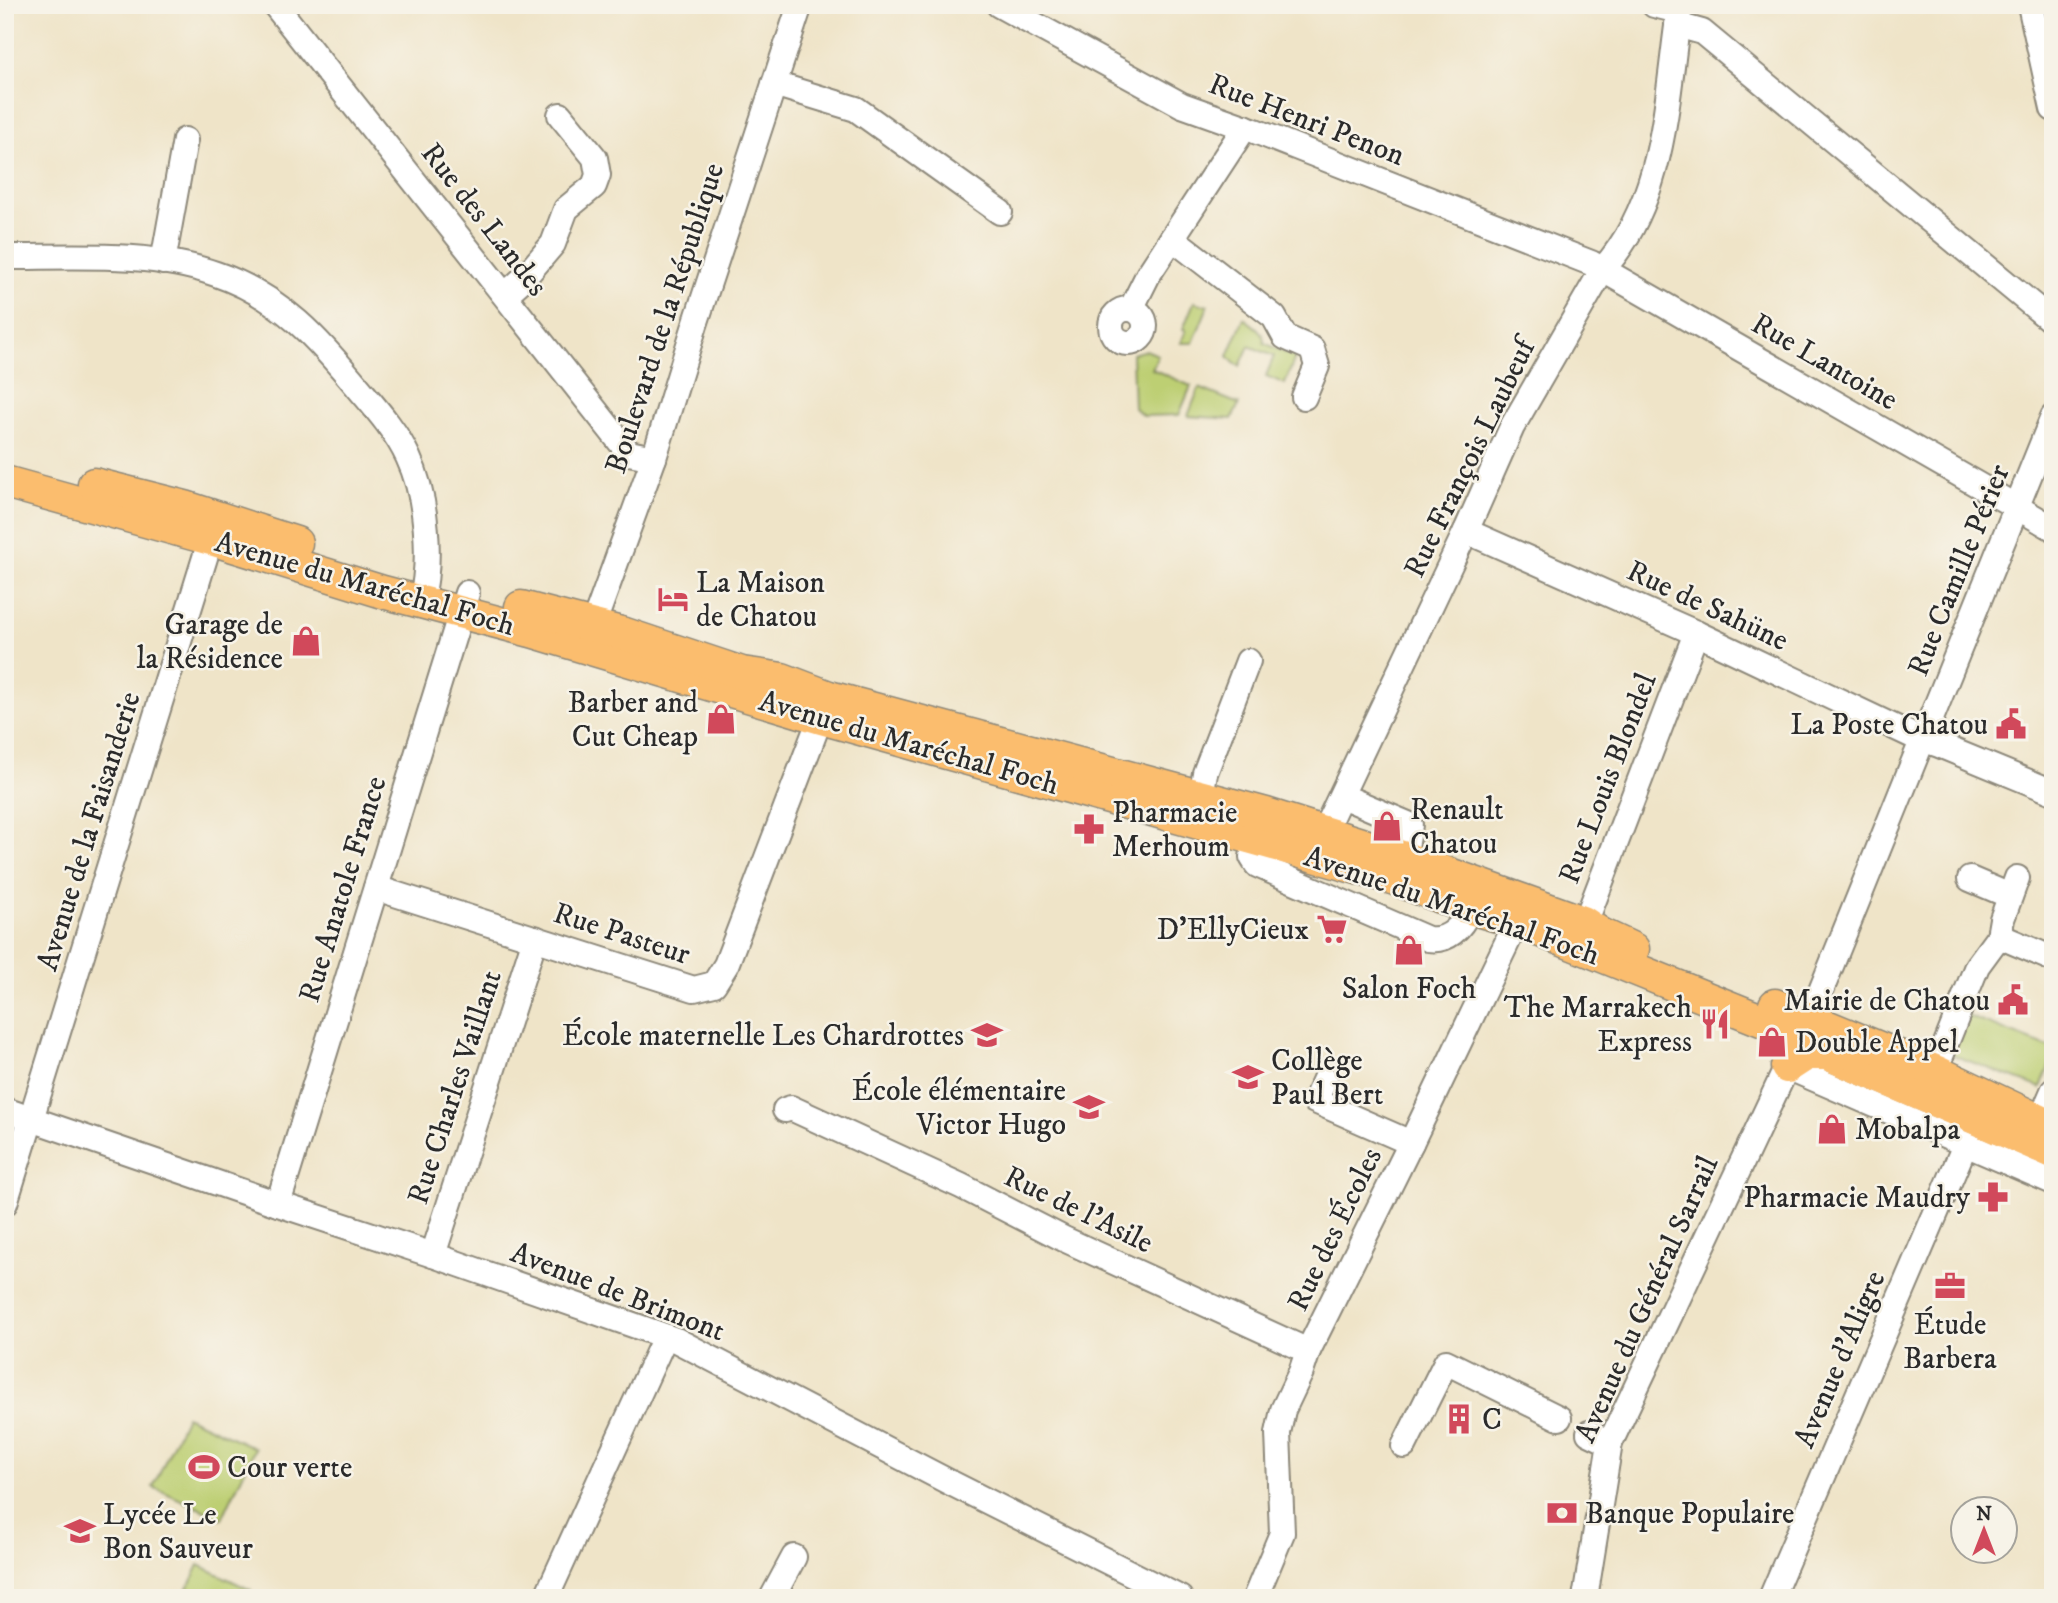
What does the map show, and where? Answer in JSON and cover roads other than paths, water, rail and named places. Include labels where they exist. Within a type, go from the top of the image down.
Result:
[{"type":"main road","points":[[5,462],[173,504],[214,528],[389,574],[423,592],[464,603]]},
{"type":"main road","name":"Avenue du Maréchal Foch","points":[[5,482],[214,528]]},
{"type":"main road","name":"Avenue du Maréchal Foch","points":[[464,603],[531,631],[576,631],[589,637]]},
{"type":"main road","name":"Avenue du Maréchal Foch","points":[[464,603],[825,707],[1198,810],[1256,839],[1321,844]]},
{"type":"main road","name":"Avenue du Maréchal Foch","points":[[1198,810],[1266,814],[1321,844],[1398,868],[1577,932],[1812,1036],[2053,1152]]},
{"type":"main road","name":"Avenue du Maréchal Foch","points":[[1398,868],[1470,908],[1522,912]]},
{"type":"main road","points":[[1787,1068],[1807,1054],[1812,1036],[1940,1088],[1996,1099]]},
{"type":"main road","name":"Avenue du Maréchal Foch","points":[[1812,1036],[1935,1071],[2047,1124]]},
{"type":"street","name":"Rue des Landes","points":[[275,5],[629,453],[654,458]]},
{"type":"street","name":"Boulevard de la République","points":[[589,637],[654,458],[800,5]]},
{"type":"street","name":"Rue Henri Penon","points":[[999,5],[1182,105],[1245,127],[1603,269]]},
{"type":"street","points":[[1654,5],[1678,14],[1702,32],[2053,322]]},
{"type":"street","points":[[2030,5],[2053,109]]},
{"type":"street","name":"Rue François Laubeuf","points":[[1321,844],[1512,427],[1603,269],[1616,256],[1639,212],[1651,183],[1661,141],[1678,14]]},
{"type":"street","points":[[774,84],[856,109],[1000,212]]},
{"type":"street","points":[[505,295],[524,278],[553,244],[566,209],[594,186],[598,175],[595,158],[560,116]]},
{"type":"street","points":[[1131,309],[1148,275],[1245,127]]},
{"type":"street","points":[[163,262],[185,140]]},
{"type":"street","points":[[1172,238],[1274,317],[1285,337],[1312,349],[1317,366],[1304,397]]},
{"type":"street","points":[[5,257],[108,257],[163,262],[216,274],[242,284],[285,310],[322,344],[374,406],[394,432],[408,457],[418,486],[428,545],[423,592]]},
{"type":"street","name":"Rue Lantoine","points":[[1603,269],[1623,283],[2053,528]]},
{"type":"street","name":"Rue Camille Périer","points":[[1812,1036],[1923,739],[2053,417]]},
{"type":"street","name":"Avenue de la Faisanderie","points":[[5,1203],[214,528]]},
{"type":"street","name":"Rue de Sahüne","points":[[1466,531],[1696,633],[1923,739],[2053,792]]},
{"type":"street","name":"Rue Anatole France","points":[[278,1204],[464,603]]},
{"type":"street","name":"Rue Louis Blondel","points":[[1577,932],[1589,913],[1696,633]]},
{"type":"street","points":[[1198,810],[1205,773],[1248,661]]},
{"type":"street","name":"Rue Pasteur","points":[[376,888],[694,989],[714,984],[726,965],[825,707]]},
{"type":"street","points":[[1342,796],[1410,825],[1398,868]]},
{"type":"street","points":[[1256,839],[1252,857],[1257,865],[1429,939],[1446,937],[1458,929],[1470,908]]},
{"type":"street","points":[[1935,1071],[1977,966],[1999,936],[2002,919],[2014,887],[1970,878]]},
{"type":"street","name":"Rue des Écoles","points":[[1255,1598],[1282,1533],[1278,1433],[1283,1410],[1308,1351],[1522,912]]},
{"type":"street","points":[[1999,936],[2050,950]]},
{"type":"street","name":"Rue Charles Vaillant","points":[[433,1255],[534,938]]},
{"type":"street","points":[[1787,1068],[2053,1182]]},
{"type":"street","name":"Avenue du Général Sarrail","points":[[1585,1598],[1599,1438],[1787,1068]]},
{"type":"street","points":[[1325,1079],[1315,1101],[1411,1143]]},
{"type":"street","points":[[2047,1124],[2053,1091]]},
{"type":"street","name":"Rue de l'Asile","points":[[785,1111],[791,1108],[940,1176],[1064,1239],[1308,1351]]},
{"type":"street","name":"Avenue de Brimont","points":[[5,1110],[676,1340],[1180,1598]]},
{"type":"street","name":"Avenue d'Aligre","points":[[1771,1598],[1965,1145]]},
{"type":"street","points":[[546,1598],[665,1337]]},
{"type":"street","points":[[1404,1446],[1446,1362],[1559,1418]]},
{"type":"street","points":[[772,1598],[794,1557]]},
{"type":"place","name":"La Maison de Chatou","points":[[673,599]]},
{"type":"place","name":"Garage de la Résidence","points":[[306,641]]},
{"type":"place","name":"Barber and Cut Cheap","points":[[721,719]]},
{"type":"place","name":"La Poste Chatou","points":[[2011,724]]},
{"type":"place","name":"Renault Chatou","points":[[1387,826]]},
{"type":"place","name":"Pharmacie Merhoum","points":[[1089,829]]},
{"type":"place","name":"D’EllyCieux","points":[[1332,929]]},
{"type":"place","name":"Salon Foch","points":[[1409,950]]},
{"type":"place","name":"Mairie de Chatou","points":[[2013,1000]]},
{"type":"place","name":"The Marrakech Express","points":[[1715,1024]]},
{"type":"place","name":"École maternelle Les Chardrottes","points":[[987,1035]]},
{"type":"place","name":"Double Appel","points":[[1772,1042]]},
{"type":"place","name":"Collège Paul Bert","points":[[1248,1077]]},
{"type":"place","name":"École élémentaire Victor Hugo","points":[[1089,1107]]},
{"type":"place","name":"Mobalpa","points":[[1832,1129]]},
{"type":"place","name":"Pharmacie Maudry","points":[[1993,1197]]},
{"type":"place","name":"Étude Barbera","points":[[1950,1286]]},
{"type":"place","name":"C","points":[[1459,1419]]},
{"type":"place","name":"Cour verte","points":[[204,1467]]},
{"type":"place","name":"Banque Populaire","points":[[1562,1513]]},
{"type":"place","name":"Lycée Le Bon Sauveur","points":[[80,1531]]}]
